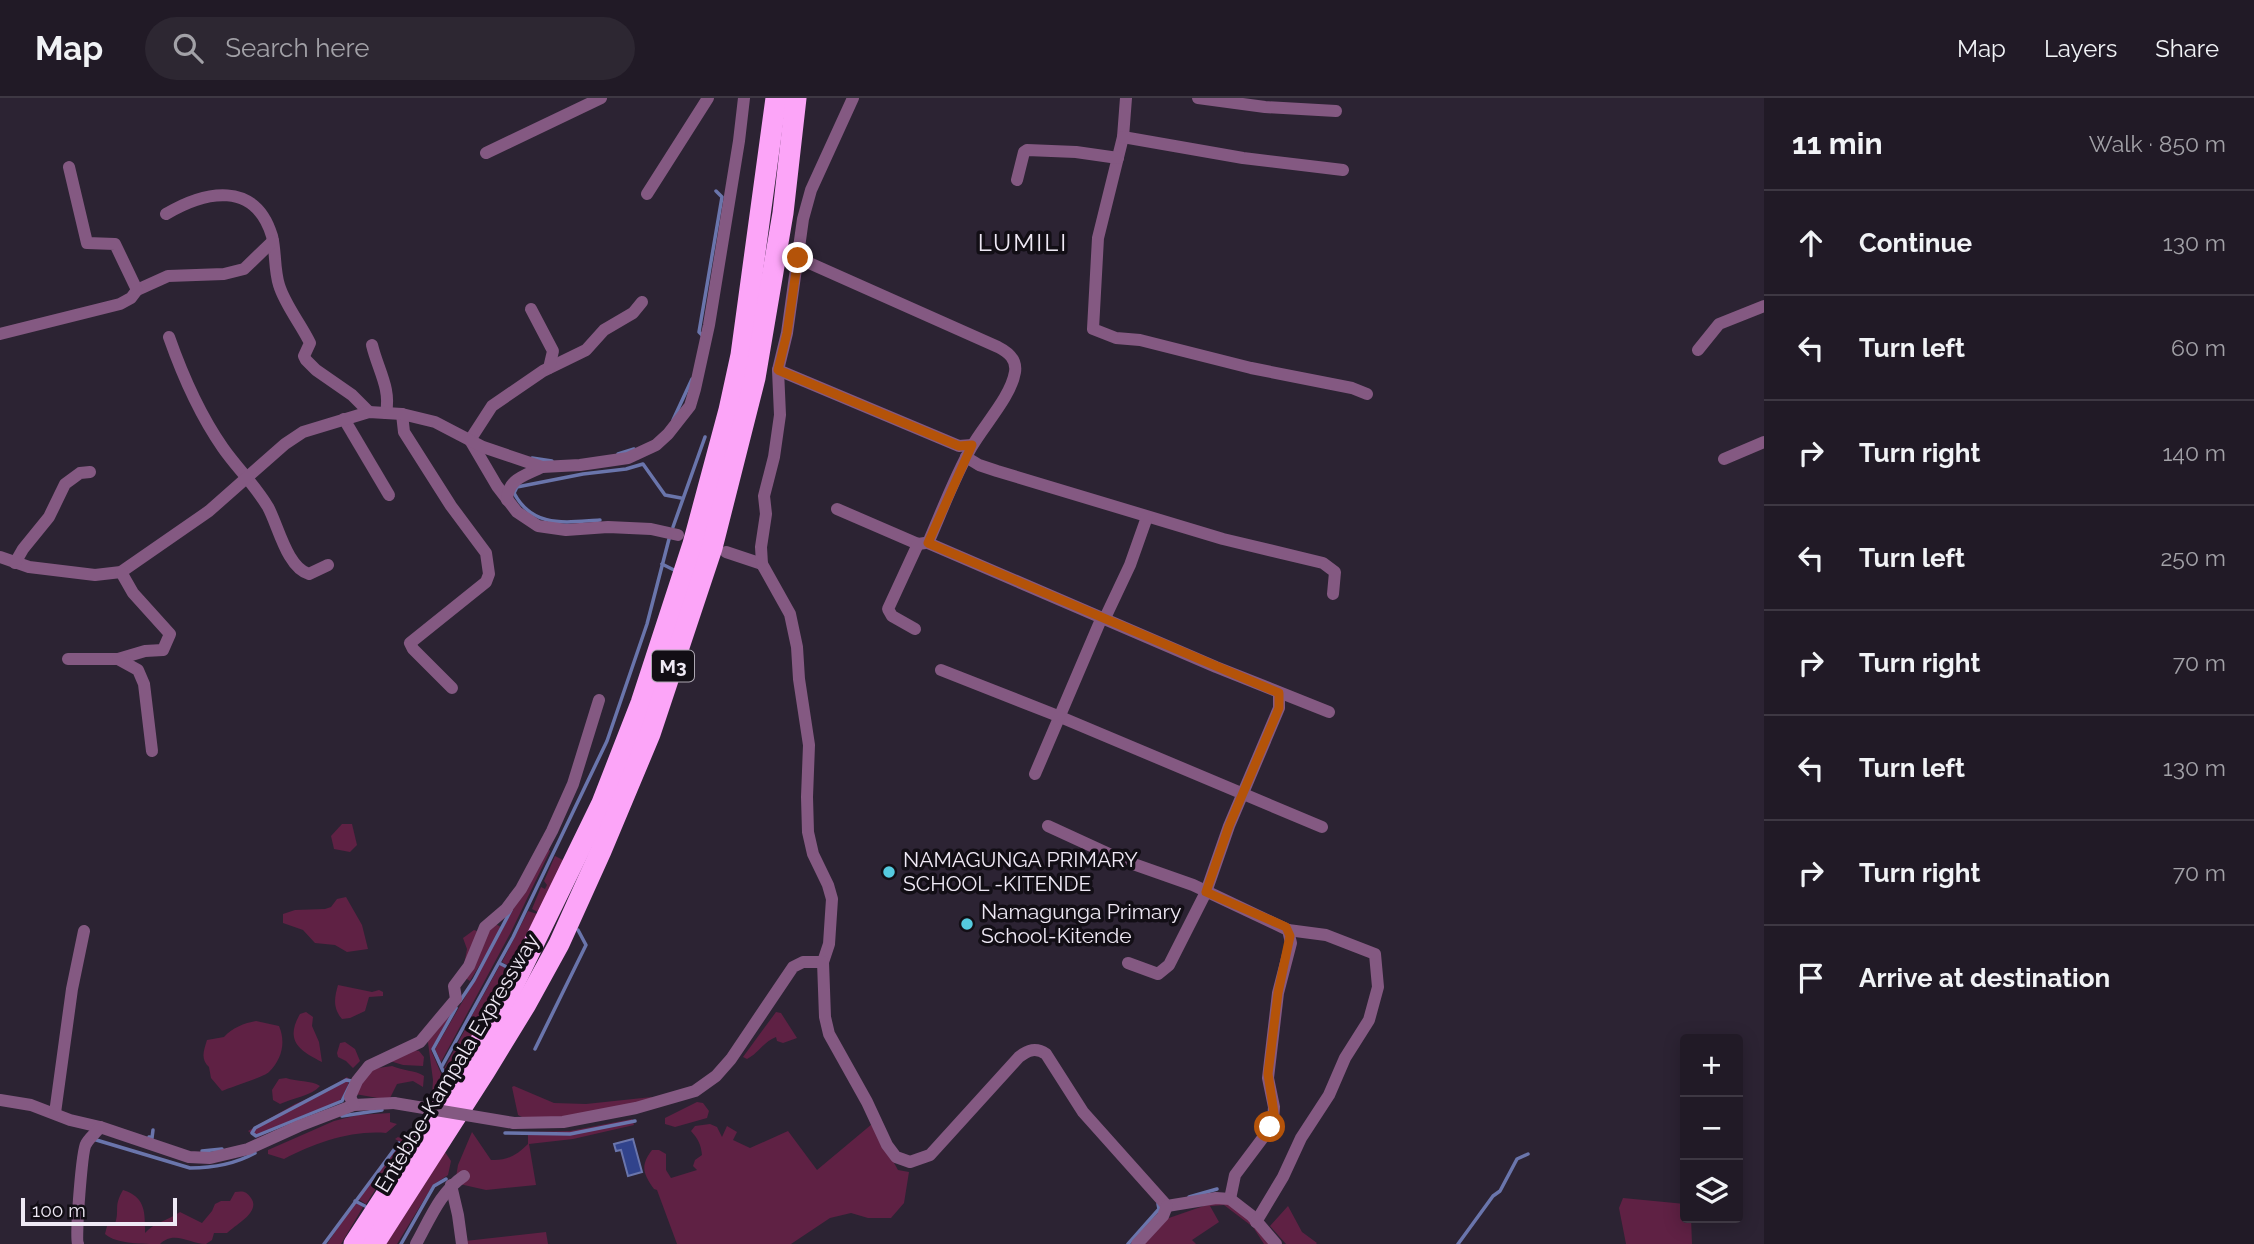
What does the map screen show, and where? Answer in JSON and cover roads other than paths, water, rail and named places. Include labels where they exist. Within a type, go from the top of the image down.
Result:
[{"type":"highway","name":"Entebbe-Kampala Expressway","points":[[355,1244],[414,1152],[511,990],[602,803],[642,703],[693,544],[732,398],[745,329],[776,98]]},
{"type":"highway","name":"Entebbe-Kampala Expressway","points":[[374,1244],[485,1071],[559,944],[650,734],[712,548],[755,378],[783,213],[796,98]]},
{"type":"street","points":[[486,153],[601,98]]},
{"type":"street","points":[[646,194],[708,98]]},
{"type":"street","points":[[0,557],[29,567],[95,575],[121,572],[209,512],[285,444],[303,432],[369,412],[402,414],[435,422],[483,447],[542,467],[628,458],[656,445],[690,406],[709,325],[744,98]]},
{"type":"street","points":[[853,98],[810,190],[803,219],[787,333],[778,370],[780,415],[774,457],[764,496],[766,514],[761,547],[762,564],[790,614],[797,647],[809,745],[808,832],[813,854],[832,899],[828,944],[823,962],[828,1034],[867,1102],[887,1145],[896,1157],[910,1162],[930,1155],[1019,1057],[1027,1051],[1039,1050],[1046,1054],[1083,1112],[1167,1206]]},
{"type":"street","points":[[1126,98],[1123,138],[1098,238],[1093,329],[1116,338],[1342,386],[1367,394]]},
{"type":"street","points":[[1198,98],[1265,107],[1336,111]]},
{"type":"street","points":[[1123,138],[1243,158],[1343,170]]},
{"type":"street","points":[[1017,180],[1024,152],[1032,149],[1118,158]]},
{"type":"street","points":[[69,167],[87,243],[115,244],[137,289]]},
{"type":"street","points":[[166,214],[185,202],[209,195],[240,197],[258,211],[273,241],[279,285],[310,342],[304,356],[306,360],[352,395],[369,412]]},
{"type":"street","points":[[0,334],[120,304],[131,298],[137,289],[168,276],[224,274],[244,269],[273,241]]},
{"type":"street","points":[[798,258],[1011,355],[1015,374],[998,407],[969,451],[888,609],[892,616],[915,629]]},
{"type":"street","points":[[470,439],[492,406],[549,368],[586,350],[604,330],[633,313],[642,302]]},
{"type":"street","points":[[1698,350],[1719,324],[1764,306]]},
{"type":"street","points":[[531,309],[553,351],[549,368]]},
{"type":"street","points":[[169,337],[204,416],[221,445],[270,510],[281,538],[298,567],[309,574],[328,565]]},
{"type":"street","points":[[372,345],[388,391],[386,413]]},
{"type":"street","points":[[778,370],[959,446],[969,451],[979,465],[1147,517],[1323,563],[1335,572],[1333,594]]},
{"type":"street","points":[[402,414],[404,432],[488,558],[489,574],[486,582],[410,643],[452,688]]},
{"type":"street","points":[[344,419],[389,495]]},
{"type":"street","points":[[470,439],[517,512],[538,526],[566,530],[608,527],[651,529],[678,536]]},
{"type":"street","points":[[1724,460],[1764,442]]},
{"type":"street","points":[[508,500],[508,489],[512,482],[542,467]]},
{"type":"street","points":[[15,563],[49,517],[65,484],[80,473],[90,472]]},
{"type":"street","points":[[837,509],[1329,712]]},
{"type":"street","points":[[1035,774],[1058,716],[1130,565],[1147,517]]},
{"type":"street","points":[[726,552],[762,564]]},
{"type":"street","points":[[68,659],[118,659],[145,651],[163,650],[170,634],[133,593],[121,572]]},
{"type":"street","points":[[118,659],[138,670],[145,684],[152,751]]},
{"type":"street","points":[[941,670],[1322,827]]},
{"type":"street","points":[[1128,963],[1158,974],[1169,965],[1206,892],[1279,708],[1279,693]]},
{"type":"street","points":[[354,1105],[350,1097],[352,1090],[369,1066],[420,1042],[456,999],[454,986],[469,966],[485,927],[506,909],[521,889],[552,831],[576,775],[599,700]]},
{"type":"street","points":[[1048,826],[1122,860],[1206,892],[1288,930],[1326,935],[1375,954],[1378,987],[1369,1020],[1345,1058],[1335,1084],[1301,1138],[1283,1177],[1256,1222]]},
{"type":"street","points":[[1230,1199],[1234,1175],[1265,1135],[1273,1120],[1268,1078],[1278,993],[1290,943],[1288,930]]},
{"type":"street","points":[[54,1114],[72,989],[84,931]]},
{"type":"street","points":[[0,1100],[24,1103],[189,1157],[210,1158],[248,1149],[354,1105],[394,1103],[514,1123],[563,1122],[636,1108],[695,1091],[716,1076],[731,1059],[793,967],[803,962],[823,962]]},
{"type":"street","points":[[78,1244],[75,1238],[84,1146],[100,1127]]},
{"type":"street","points":[[416,1244],[438,1203],[451,1185],[464,1176]]},
{"type":"street","points":[[451,1185],[462,1244]]},
{"type":"street","points":[[1167,1206],[1216,1198],[1230,1199],[1238,1203],[1276,1244]]},
{"type":"street","points":[[1137,1244],[1163,1216],[1167,1206]]},
{"type":"water","points":[[633,1139],[642,1172],[628,1176],[621,1150],[616,1151],[614,1144]]},
{"type":"waterway","points":[[702,335],[699,332],[722,197],[716,191]]},
{"type":"waterway","points":[[673,420],[692,379]]},
{"type":"waterway","points":[[673,527],[705,437]]},
{"type":"waterway","points":[[618,454],[634,449]]},
{"type":"waterway","points":[[532,458],[552,461]]},
{"type":"waterway","points":[[600,520],[563,522],[541,518],[522,505],[514,493],[517,487],[643,464],[665,495],[681,498]]},
{"type":"waterway","points":[[442,1066],[513,937],[607,741],[647,624],[669,539]]},
{"type":"waterway","points":[[662,564],[676,571]]},
{"type":"waterway","points":[[460,1001],[511,910]]},
{"type":"waterway","points":[[535,1049],[586,945],[578,930]]},
{"type":"waterway","points":[[499,963],[509,968]]},
{"type":"waterway","points":[[443,1071],[433,1049],[456,1008]]},
{"type":"waterway","points":[[346,1080],[352,1081],[342,1101],[256,1136],[252,1133],[255,1128],[346,1080]]},
{"type":"waterway","points":[[342,1116],[382,1110]]},
{"type":"waterway","points":[[505,1133],[570,1134],[635,1121]]},
{"type":"waterway","points":[[149,1137],[152,1138],[153,1130]]},
{"type":"waterway","points":[[93,1139],[190,1168],[224,1165],[255,1153]]},
{"type":"waterway","points":[[324,1244],[399,1143]]},
{"type":"waterway","points":[[202,1151],[222,1149]]},
{"type":"waterway","points":[[1458,1244],[1493,1196],[1500,1191],[1517,1159],[1528,1154]]},
{"type":"waterway","points":[[401,1244],[434,1186],[446,1179]]},
{"type":"waterway","points":[[1189,1197],[1217,1189]]},
{"type":"waterway","points":[[355,1201],[365,1206]]},
{"type":"waterway","points":[[1128,1244],[1159,1209],[1158,1204]]},
{"type":"place","name":"NAMAGUNGA PRIMARY SCHOOL -KITENDE","points":[[889,872]]},
{"type":"place","name":"Namagunga Primary School-Kitende","points":[[967,924]]},
{"type":"district","name":"LUMILI","points":[[1023,243]]}]
